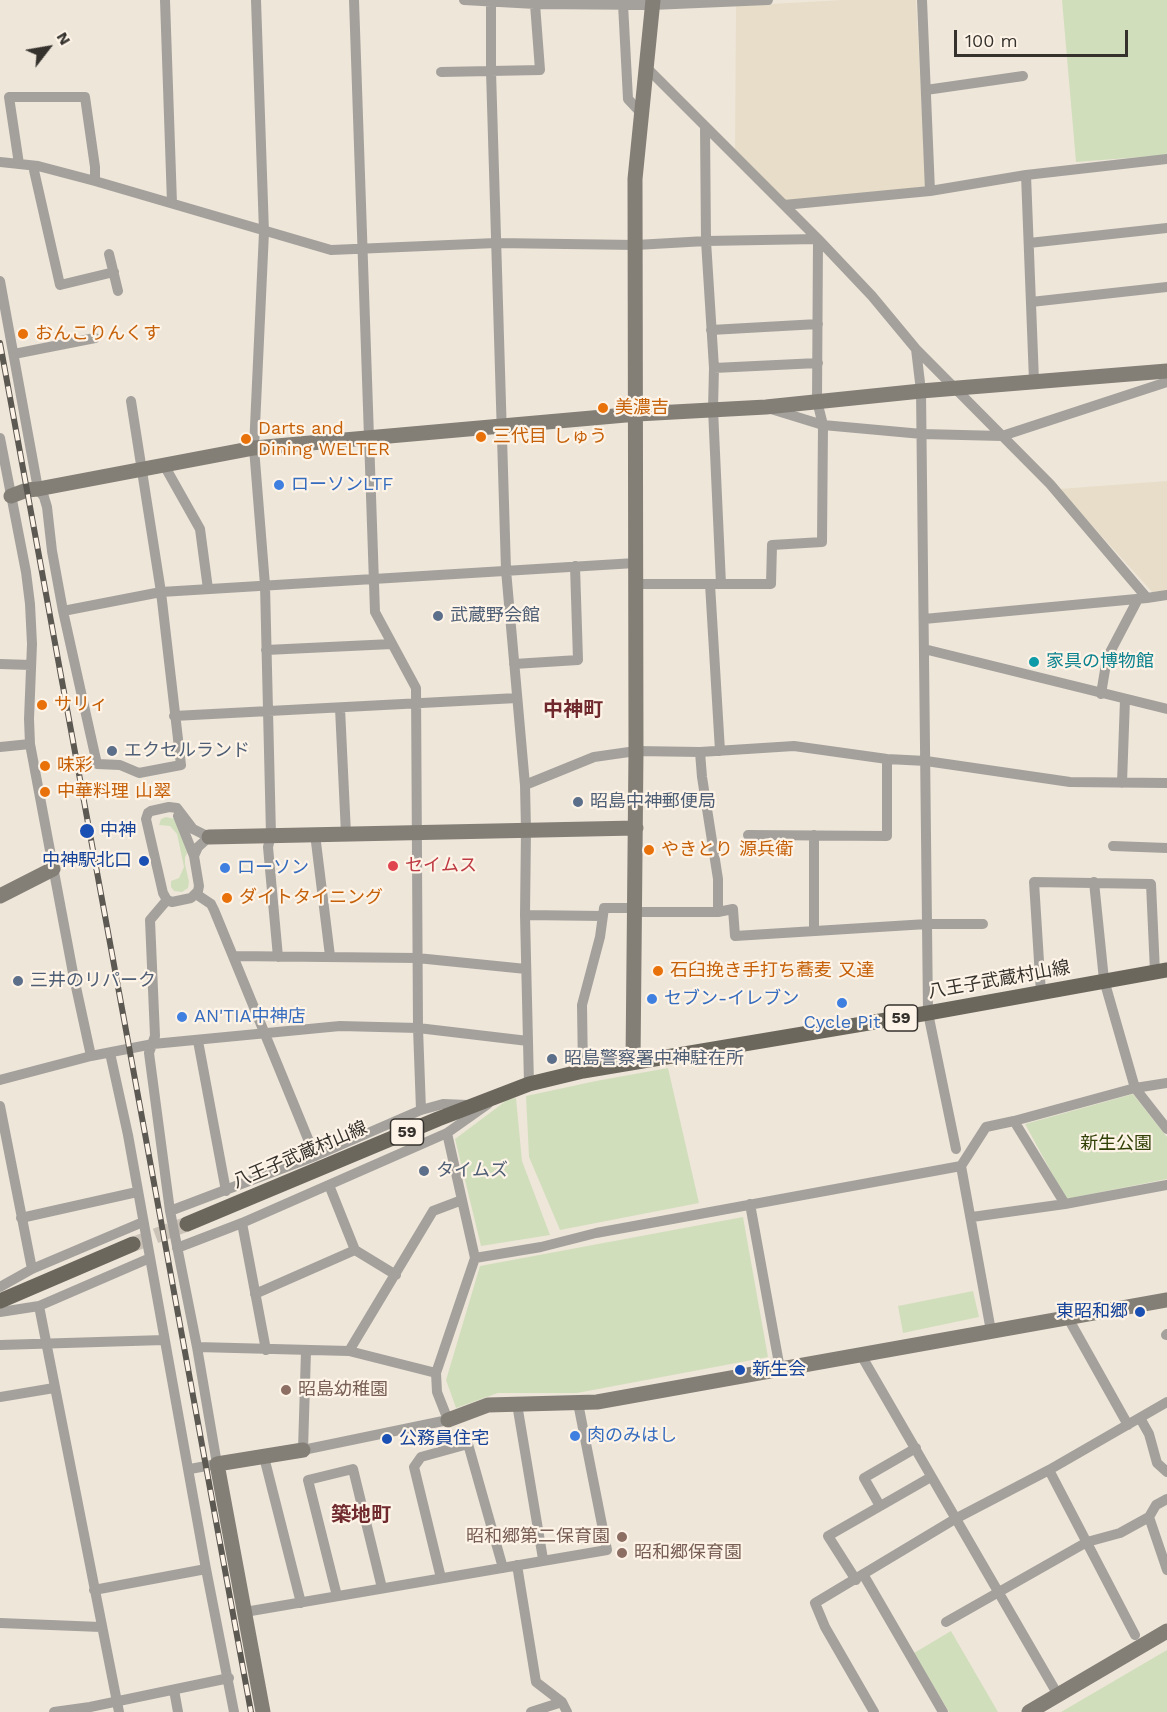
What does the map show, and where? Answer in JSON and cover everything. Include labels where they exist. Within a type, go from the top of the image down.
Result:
[{"type":"main road","name":"八王子武蔵村山線","points":[[188,1224],[471,1105],[529,1084],[633,1062],[928,1013],[1161,971]]},
{"type":"main road","points":[[0,1301],[134,1244]]},
{"type":"street","points":[[165,0],[172,203]]},
{"type":"street","points":[[256,0],[264,232],[254,448],[265,585],[271,835],[268,847],[278,957]]},
{"type":"street","points":[[354,0],[375,612],[416,688],[417,958],[421,1110]]},
{"type":"street","points":[[464,0],[535,4],[768,0]]},
{"type":"street","points":[[922,0],[930,191]]},
{"type":"street","points":[[491,1],[491,71],[506,570],[525,784],[529,1084]]},
{"type":"street","points":[[633,1062],[637,414],[635,179],[652,3]]},
{"type":"street","points":[[441,72],[540,70],[535,4]]},
{"type":"street","points":[[623,4],[628,99],[642,114]]},
{"type":"street","points":[[646,67],[818,240],[872,296],[916,349],[1050,484],[1143,599]]},
{"type":"street","points":[[926,90],[1023,76]]},
{"type":"street","points":[[19,164],[9,97],[85,97],[95,181]]},
{"type":"street","points":[[705,126],[706,241],[714,368],[712,410],[720,751]]},
{"type":"street","points":[[784,205],[930,191],[1026,175],[1167,159]]},
{"type":"street","points":[[0,162],[33,166],[95,181],[331,250],[496,243],[636,245],[706,241],[818,240]]},
{"type":"street","points":[[33,166],[60,285],[114,272]]},
{"type":"street","points":[[1026,175],[1034,381]]},
{"type":"street","points":[[1029,243],[1167,228]]},
{"type":"street","points":[[635,584],[771,584],[772,545],[822,542],[823,425],[818,400],[818,240]]},
{"type":"street","points":[[109,254],[118,291]]},
{"type":"street","points":[[0,281],[38,489],[47,507],[51,550],[97,764],[120,765],[139,773],[181,765],[161,592],[132,401]]},
{"type":"street","points":[[1031,303],[1167,287]]},
{"type":"street","points":[[711,330],[818,324]]},
{"type":"street","points":[[14,354],[95,338]]},
{"type":"street","points":[[916,349],[921,391],[922,434],[928,1013],[956,1149]]},
{"type":"street","points":[[714,368],[818,363]]},
{"type":"street","points":[[6,496],[254,448],[637,414],[766,407],[818,400],[1167,371]]},
{"type":"street","points":[[766,407],[823,425],[922,434],[1002,436],[1167,382]]},
{"type":"street","points":[[0,438],[6,496],[28,586],[31,665],[30,744],[91,1056]]},
{"type":"street","points":[[164,465],[200,528],[208,589]]},
{"type":"street","points":[[63,611],[161,592],[635,563]]},
{"type":"street","points":[[514,664],[578,660],[575,566]]},
{"type":"street","points":[[924,619],[1167,595]]},
{"type":"street","points":[[1101,694],[1107,658],[1143,599]]},
{"type":"street","points":[[266,650],[392,644]]},
{"type":"street","points":[[924,649],[1167,709]]},
{"type":"street","points":[[0,664],[31,665]]},
{"type":"street","points":[[174,717],[517,698]]},
{"type":"street","points":[[1122,783],[1125,699]]},
{"type":"street","points":[[340,708],[346,834]]},
{"type":"street","points":[[0,747],[30,744]]},
{"type":"street","points":[[525,784],[594,757],[636,751],[700,752],[794,746],[887,759],[926,761],[1070,782],[1167,783]]},
{"type":"street","points":[[700,752],[718,879],[718,912]]},
{"type":"street","points":[[748,835],[887,836],[887,759]]},
{"type":"street","points":[[169,807],[177,814],[194,856],[199,886],[196,894],[187,900],[177,902],[167,900],[163,893],[146,816],[151,811],[169,807],[177,808],[193,829],[209,837],[636,828]]},
{"type":"street","points":[[315,834],[330,956]]},
{"type":"street","points":[[814,835],[814,931]]},
{"type":"street","points":[[194,856],[198,847],[209,837]]},
{"type":"street","points":[[1113,846],[1167,848]]},
{"type":"street","points":[[0,896],[53,869]]},
{"type":"street","points":[[1041,993],[1034,882],[1151,884],[1161,971]]},
{"type":"street","points":[[1094,882],[1104,980],[1135,1088],[1167,1129]]},
{"type":"street","points":[[196,894],[211,904],[315,1156]]},
{"type":"street","points":[[167,900],[150,920],[155,1036],[149,1053],[170,1211],[263,1712]]},
{"type":"street","points":[[583,1071],[582,1005],[600,938],[604,908],[718,912],[733,909],[735,936],[927,924],[983,925]]},
{"type":"street","points":[[525,915],[603,916]]},
{"type":"street","points":[[233,956],[417,958],[526,969]]},
{"type":"street","points":[[0,1080],[91,1056],[153,1044],[340,1026],[418,1028],[528,1041]]},
{"type":"street","points":[[198,1041],[226,1191]]},
{"type":"street","points":[[110,1053],[234,1712]]},
{"type":"street","points":[[991,1331],[961,1166],[986,1127],[1135,1088],[1167,1083]]},
{"type":"street","points":[[177,1248],[242,1223],[447,1133],[508,1090]]},
{"type":"street","points":[[170,1211],[315,1156],[421,1110],[443,1104],[471,1105]]},
{"type":"street","points":[[0,1106],[32,1269]]},
{"type":"street","points":[[1014,1121],[1065,1204]]},
{"type":"street","points":[[447,1133],[475,1258],[436,1373],[437,1392],[447,1420]]},
{"type":"street","points":[[475,1258],[541,1247],[596,1233],[961,1166]]},
{"type":"street","points":[[329,1185],[355,1250],[396,1275]]},
{"type":"street","points":[[972,1217],[1065,1204],[1167,1185]]},
{"type":"street","points":[[21,1218],[137,1192]]},
{"type":"street","points":[[349,1351],[433,1211],[462,1200]]},
{"type":"street","points":[[750,1204],[780,1369]]},
{"type":"street","points":[[0,1287],[32,1269],[143,1222]]},
{"type":"street","points":[[242,1223],[266,1350]]},
{"type":"street","points":[[255,1294],[355,1250]]},
{"type":"street","points":[[0,1312],[39,1306],[150,1258]]},
{"type":"street","points":[[190,1469],[303,1450],[447,1420],[488,1405],[597,1402],[1167,1300]]},
{"type":"street","points":[[39,1306],[118,1707]]},
{"type":"street","points":[[1068,1318],[1128,1425]]},
{"type":"street","points":[[0,1345],[165,1340]]},
{"type":"street","points":[[197,1347],[349,1351],[436,1373]]},
{"type":"street","points":[[303,1450],[306,1351]]},
{"type":"street","points":[[861,1355],[1058,1695]]},
{"type":"street","points":[[0,1397],[54,1388]]},
{"type":"street","points":[[874,1712],[825,1627],[815,1603],[955,1519],[1049,1470],[1167,1402]]},
{"type":"street","points":[[245,1612],[543,1559],[607,1550],[578,1403]]},
{"type":"street","points":[[517,1404],[543,1559]]},
{"type":"street","points":[[1140,1418],[1149,1434],[1157,1463],[1167,1472]]},
{"type":"street","points":[[441,1578],[414,1467],[421,1457],[468,1444],[502,1568]]},
{"type":"street","points":[[880,1506],[864,1478],[916,1448]]},
{"type":"street","points":[[264,1457],[301,1603]]},
{"type":"street","points":[[337,1596],[308,1480],[353,1469],[382,1588]]},
{"type":"street","points":[[1049,1470],[1135,1635]]},
{"type":"street","points":[[931,1477],[828,1536],[860,1577],[943,1712]]},
{"type":"street","points":[[946,1622],[1087,1542],[1120,1533],[1149,1517],[1156,1505],[1167,1499]]},
{"type":"street","points":[[1149,1517],[1167,1570]]},
{"type":"street","points":[[517,1565],[536,1683],[565,1707]]},
{"type":"street","points":[[94,1590],[206,1569]]},
{"type":"street","points":[[0,1623],[101,1628]]},
{"type":"street","points":[[1029,1712],[1167,1631]]},
{"type":"street","points":[[61,1712],[118,1707],[174,1690],[229,1678]]},
{"type":"street","points":[[174,1690],[178,1712]]},
{"type":"street","points":[[531,1712],[565,1707]]},
{"type":"shaded area","points":[[842,0],[916,0],[926,190],[777,203],[735,160],[736,6]]},
{"type":"shaded area","points":[[1167,481],[1167,592],[1154,594],[1059,489]]},
{"type":"green space","points":[[1062,0],[1167,0],[1167,155],[1076,162]]},
{"type":"green space","points":[[166,817],[175,819],[189,850],[185,857],[188,888],[182,892],[174,891],[171,887],[171,881],[179,878],[184,867],[177,834],[170,826],[159,825],[161,819]]},
{"type":"green space","points":[[668,1068],[699,1203],[560,1230],[529,1157],[526,1096]]},
{"type":"green space","name":"新生公園","points":[[1133,1094],[1167,1137],[1167,1179],[1066,1199],[1025,1124]]},
{"type":"green space","points":[[516,1098],[522,1161],[550,1235],[481,1246],[455,1139],[507,1100]]},
{"type":"green space","points":[[743,1217],[768,1357],[577,1393],[498,1393],[456,1408],[446,1380],[480,1266]]},
{"type":"green space","points":[[973,1291],[979,1317],[903,1333],[898,1306]]},
{"type":"green space","points":[[951,1631],[998,1712],[949,1712],[914,1653]]},
{"type":"green space","points":[[1167,1650],[1167,1712],[1061,1712]]},
{"type":"tunnel","points":[[134,1244],[187,1224]]},
{"type":"railway","points":[[0,343],[251,1712]]},
{"type":"place","name":"おんこりんくす","points":[[23,334]]},
{"type":"place","name":"美濃吉","points":[[603,408]]},
{"type":"place","name":"三代目 しゅう","points":[[481,437]]},
{"type":"place","name":"Darts and Dining WELTER","points":[[246,439]]},
{"type":"place","name":"ローソンLTF","points":[[279,485]]},
{"type":"place","name":"武蔵野会館","points":[[438,616]]},
{"type":"place","name":"家具の博物館","points":[[1034,662]]},
{"type":"place","name":"サリィ","points":[[42,705]]},
{"type":"place","name":"エクセルランド","points":[[112,751]]},
{"type":"place","name":"味彩","points":[[45,766]]},
{"type":"place","name":"中華料理 山翠","points":[[45,792]]},
{"type":"place","name":"昭島中神郵便局","points":[[578,802]]},
{"type":"place","name":"中神","points":[[87,831]]},
{"type":"place","name":"やきとり 源兵衛","points":[[649,850]]},
{"type":"place","name":"中神駅北口","points":[[144,861]]},
{"type":"place","name":"セイムス","points":[[393,866]]},
{"type":"place","name":"ローソン","points":[[225,868]]},
{"type":"place","name":"ダイトタイニング","points":[[227,898]]},
{"type":"place","name":"石臼挽き手打ち蕎麦 又達","points":[[658,971]]},
{"type":"place","name":"三井のリパーク","points":[[18,981]]},
{"type":"place","name":"セブン-イレブン","points":[[652,999]]},
{"type":"place","name":"Cycle Pit","points":[[842,1003]]},
{"type":"place","name":"AN'TIA中神店","points":[[182,1017]]},
{"type":"place","name":"昭島警察署中神駐在所","points":[[552,1059]]},
{"type":"place","name":"タイムズ","points":[[424,1171]]},
{"type":"place","name":"東昭和郷","points":[[1140,1312]]},
{"type":"place","name":"新生会","points":[[740,1370]]},
{"type":"place","name":"昭島幼稚園","points":[[286,1390]]},
{"type":"place","name":"肉のみはし","points":[[575,1436]]},
{"type":"place","name":"公務員住宅","points":[[387,1439]]},
{"type":"place","name":"昭和郷第二保育園","points":[[622,1537]]},
{"type":"place","name":"昭和郷保育園","points":[[622,1553]]},
{"type":"district","name":"中神町","points":[[573,710]]},
{"type":"district","name":"築地町","points":[[361,1515]]}]
